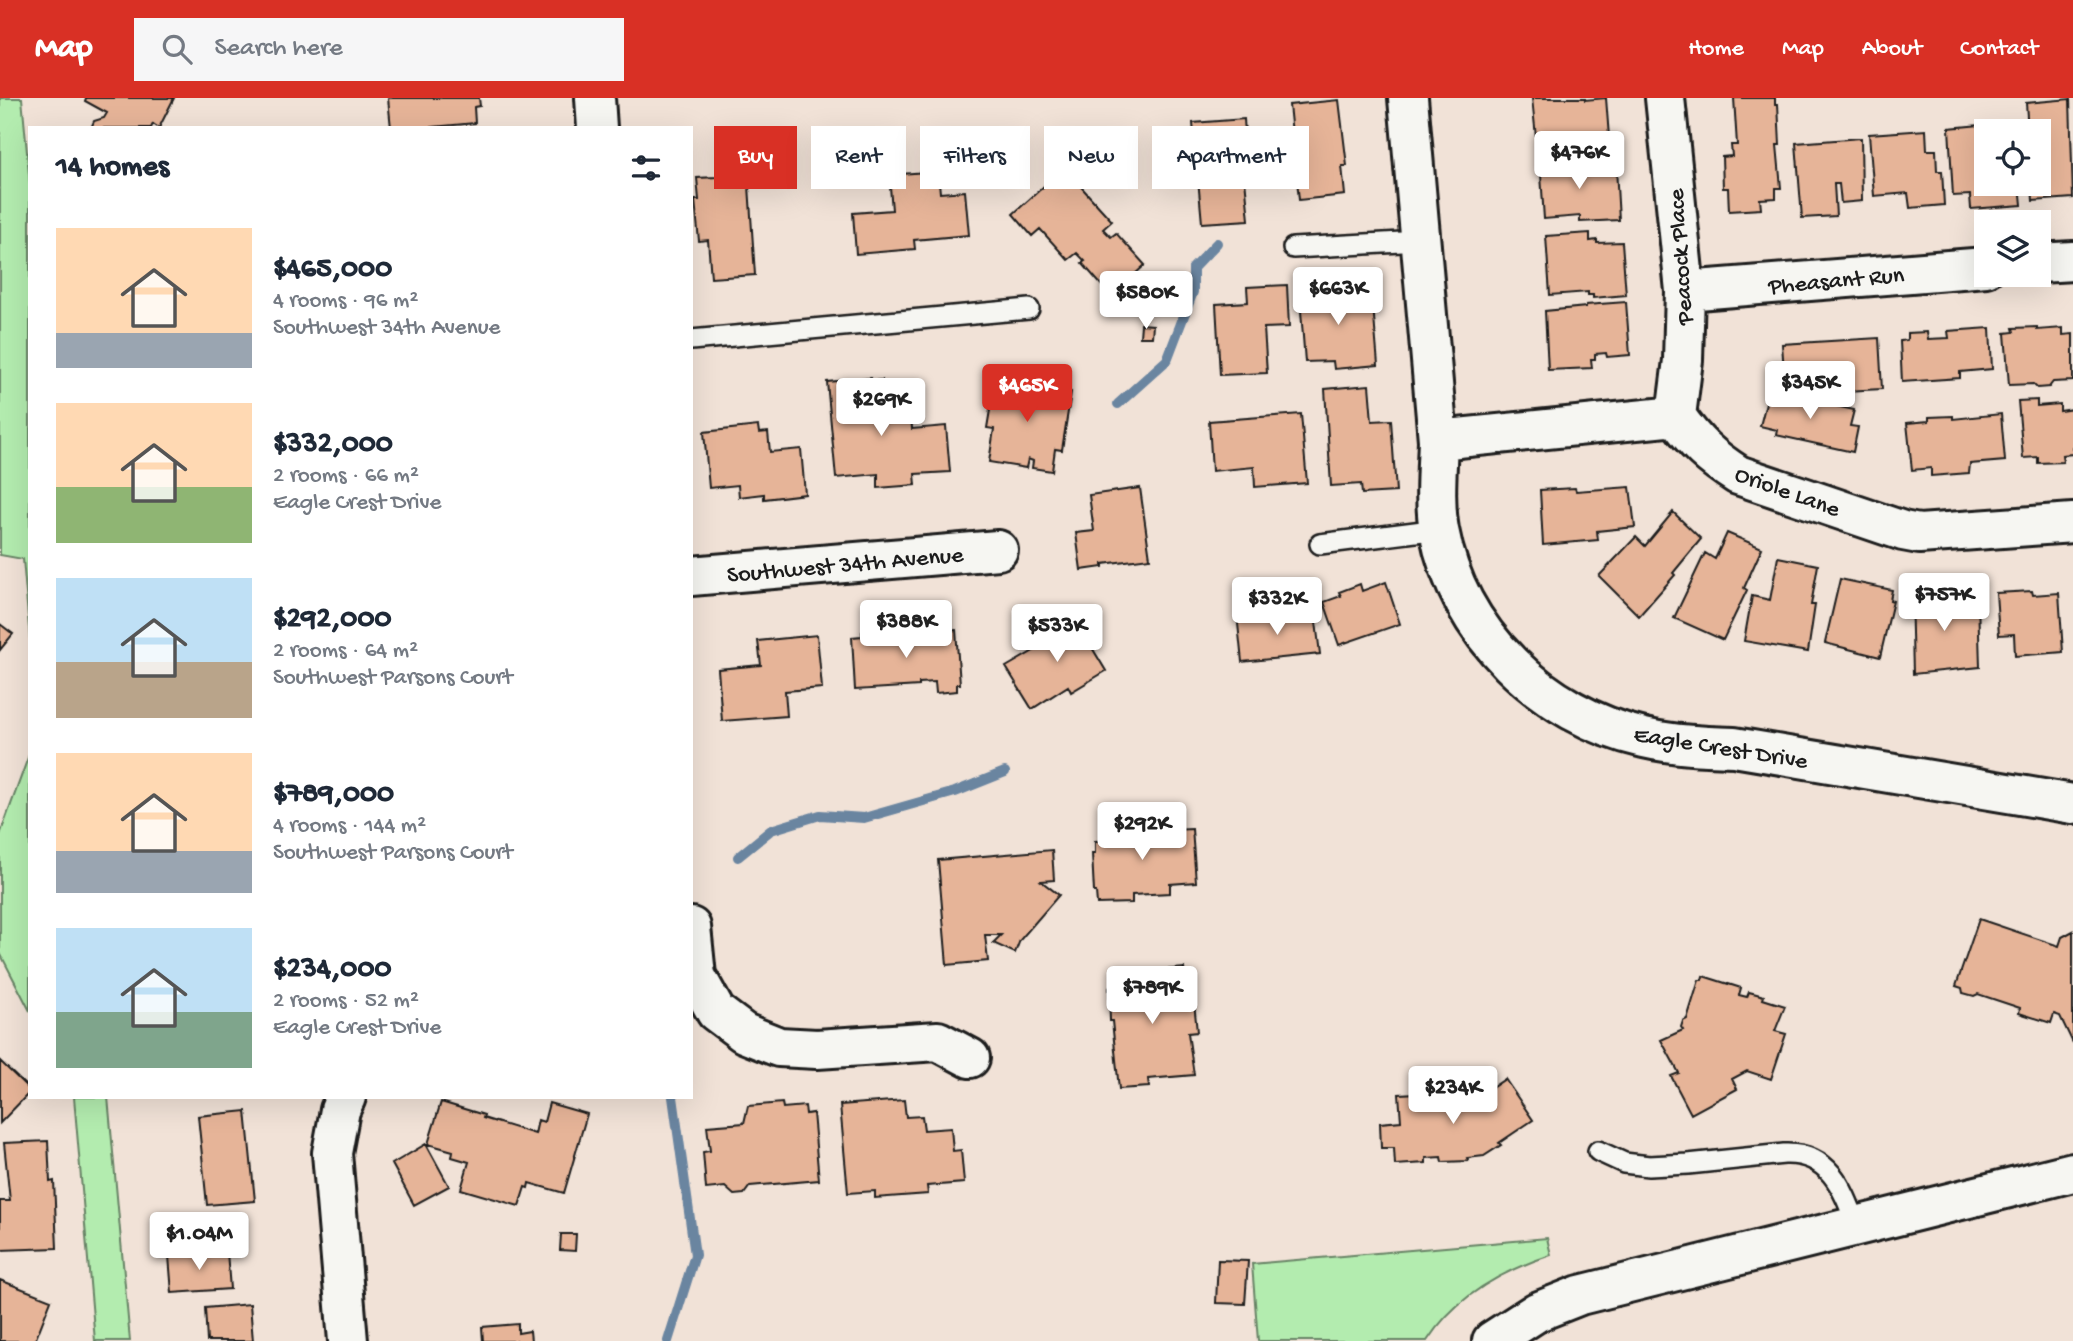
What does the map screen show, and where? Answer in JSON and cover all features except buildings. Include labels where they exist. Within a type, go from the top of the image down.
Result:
[{"type":"street","points":[[594,98],[597,126]]},
{"type":"street","name":"Eagle Crest Drive","points":[[1408,98],[1438,440],[1436,488],[1439,530],[1452,577],[1471,614],[1494,648],[1523,677],[1550,696],[1600,723],[1643,738],[1688,746],[1734,747],[2073,804]]},
{"type":"street","name":"Peacock Place","points":[[1665,98],[1685,291],[1684,360],[1676,416]]},
{"type":"street","points":[[2051,262],[2073,261]]},
{"type":"street","name":"Pheasant Run","points":[[1685,291],[1974,268]]},
{"type":"street","points":[[1438,440],[1676,416]]},
{"type":"street","name":"Oriole Lane","points":[[1676,416],[1693,440],[1717,462],[1738,475],[1903,531],[1919,534],[2073,523]]},
{"type":"street","name":"Southwest 34th Avenue","points":[[693,576],[998,550]]},
{"type":"street","points":[[693,947],[696,976],[716,1012],[744,1034],[779,1047],[817,1049],[938,1041],[970,1058]]},
{"type":"street","points":[[345,1099],[340,1110],[332,1153],[348,1341]]},
{"type":"street","points":[[1492,1341],[1537,1312],[1580,1295],[2073,1172]]},
{"type":"lane","points":[[1293,248],[1420,241]]},
{"type":"lane","points":[[693,340],[1029,309]]},
{"type":"lane","points":[[1320,544],[1439,530]]},
{"type":"lane","points":[[1598,1151],[1624,1163],[1649,1166],[1798,1153],[1810,1156],[1822,1164],[1843,1189],[1857,1226]]},
{"type":"green space","points":[[0,98],[22,98],[28,163],[28,617],[23,559],[0,555]]},
{"type":"green space","points":[[28,758],[28,1007],[0,953],[0,835]]},
{"type":"green space","points":[[74,1099],[108,1099],[130,1341],[95,1341]]},
{"type":"green space","points":[[1547,1238],[1551,1255],[1497,1277],[1481,1287],[1452,1311],[1427,1341],[1258,1341],[1252,1264]]},
{"type":"waterway","points":[[1118,404],[1167,360],[1193,292],[1193,268],[1217,243]]},
{"type":"waterway","points":[[738,857],[771,830],[820,815],[864,818],[955,792],[1005,772]]},
{"type":"waterway","points":[[668,1341],[695,1255],[673,1099]]}]
